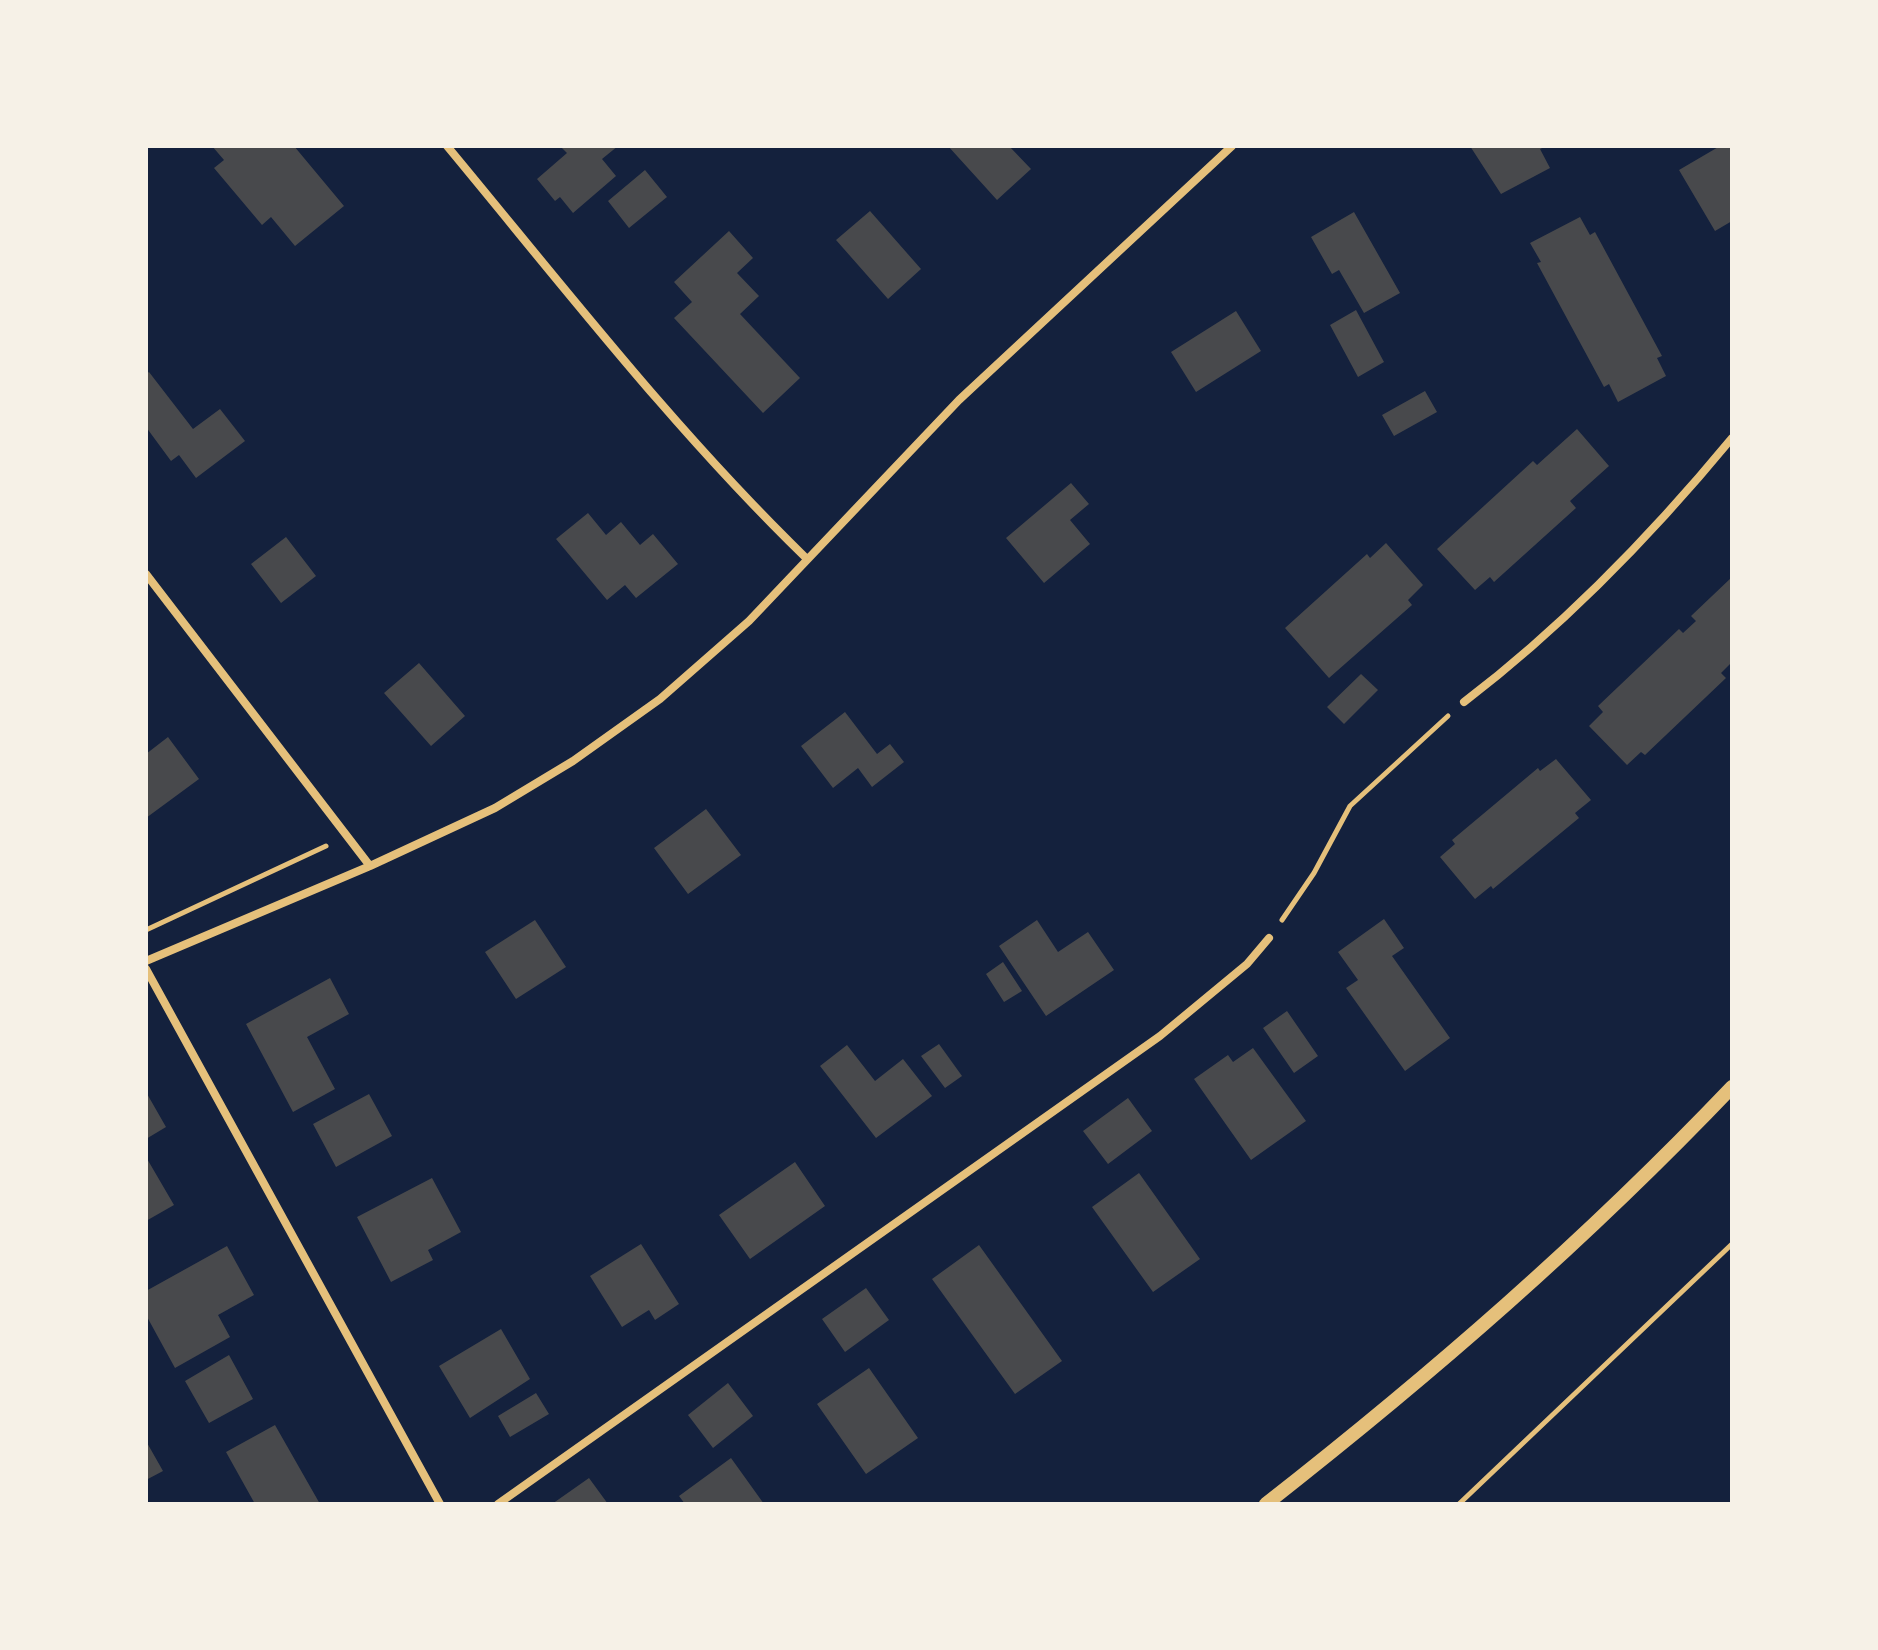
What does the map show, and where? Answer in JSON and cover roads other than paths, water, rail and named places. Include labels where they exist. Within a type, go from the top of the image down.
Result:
[{"type":"street","points":[[447,146],[680,425],[755,508],[807,559]]},
{"type":"street","points":[[146,961],[370,866],[495,808],[614,732],[699,668],[979,381],[1232,146]]},
{"type":"street","points":[[1464,702],[1535,648],[1673,510],[1732,438]]},
{"type":"street","points":[[146,574],[370,866]]},
{"type":"street","points":[[498,1504],[1160,1036],[1247,964],[1269,938]]},
{"type":"street","points":[[146,969],[440,1504]]},
{"type":"street","points":[[1266,1504],[1481,1330],[1656,1167],[1732,1087]]}]
